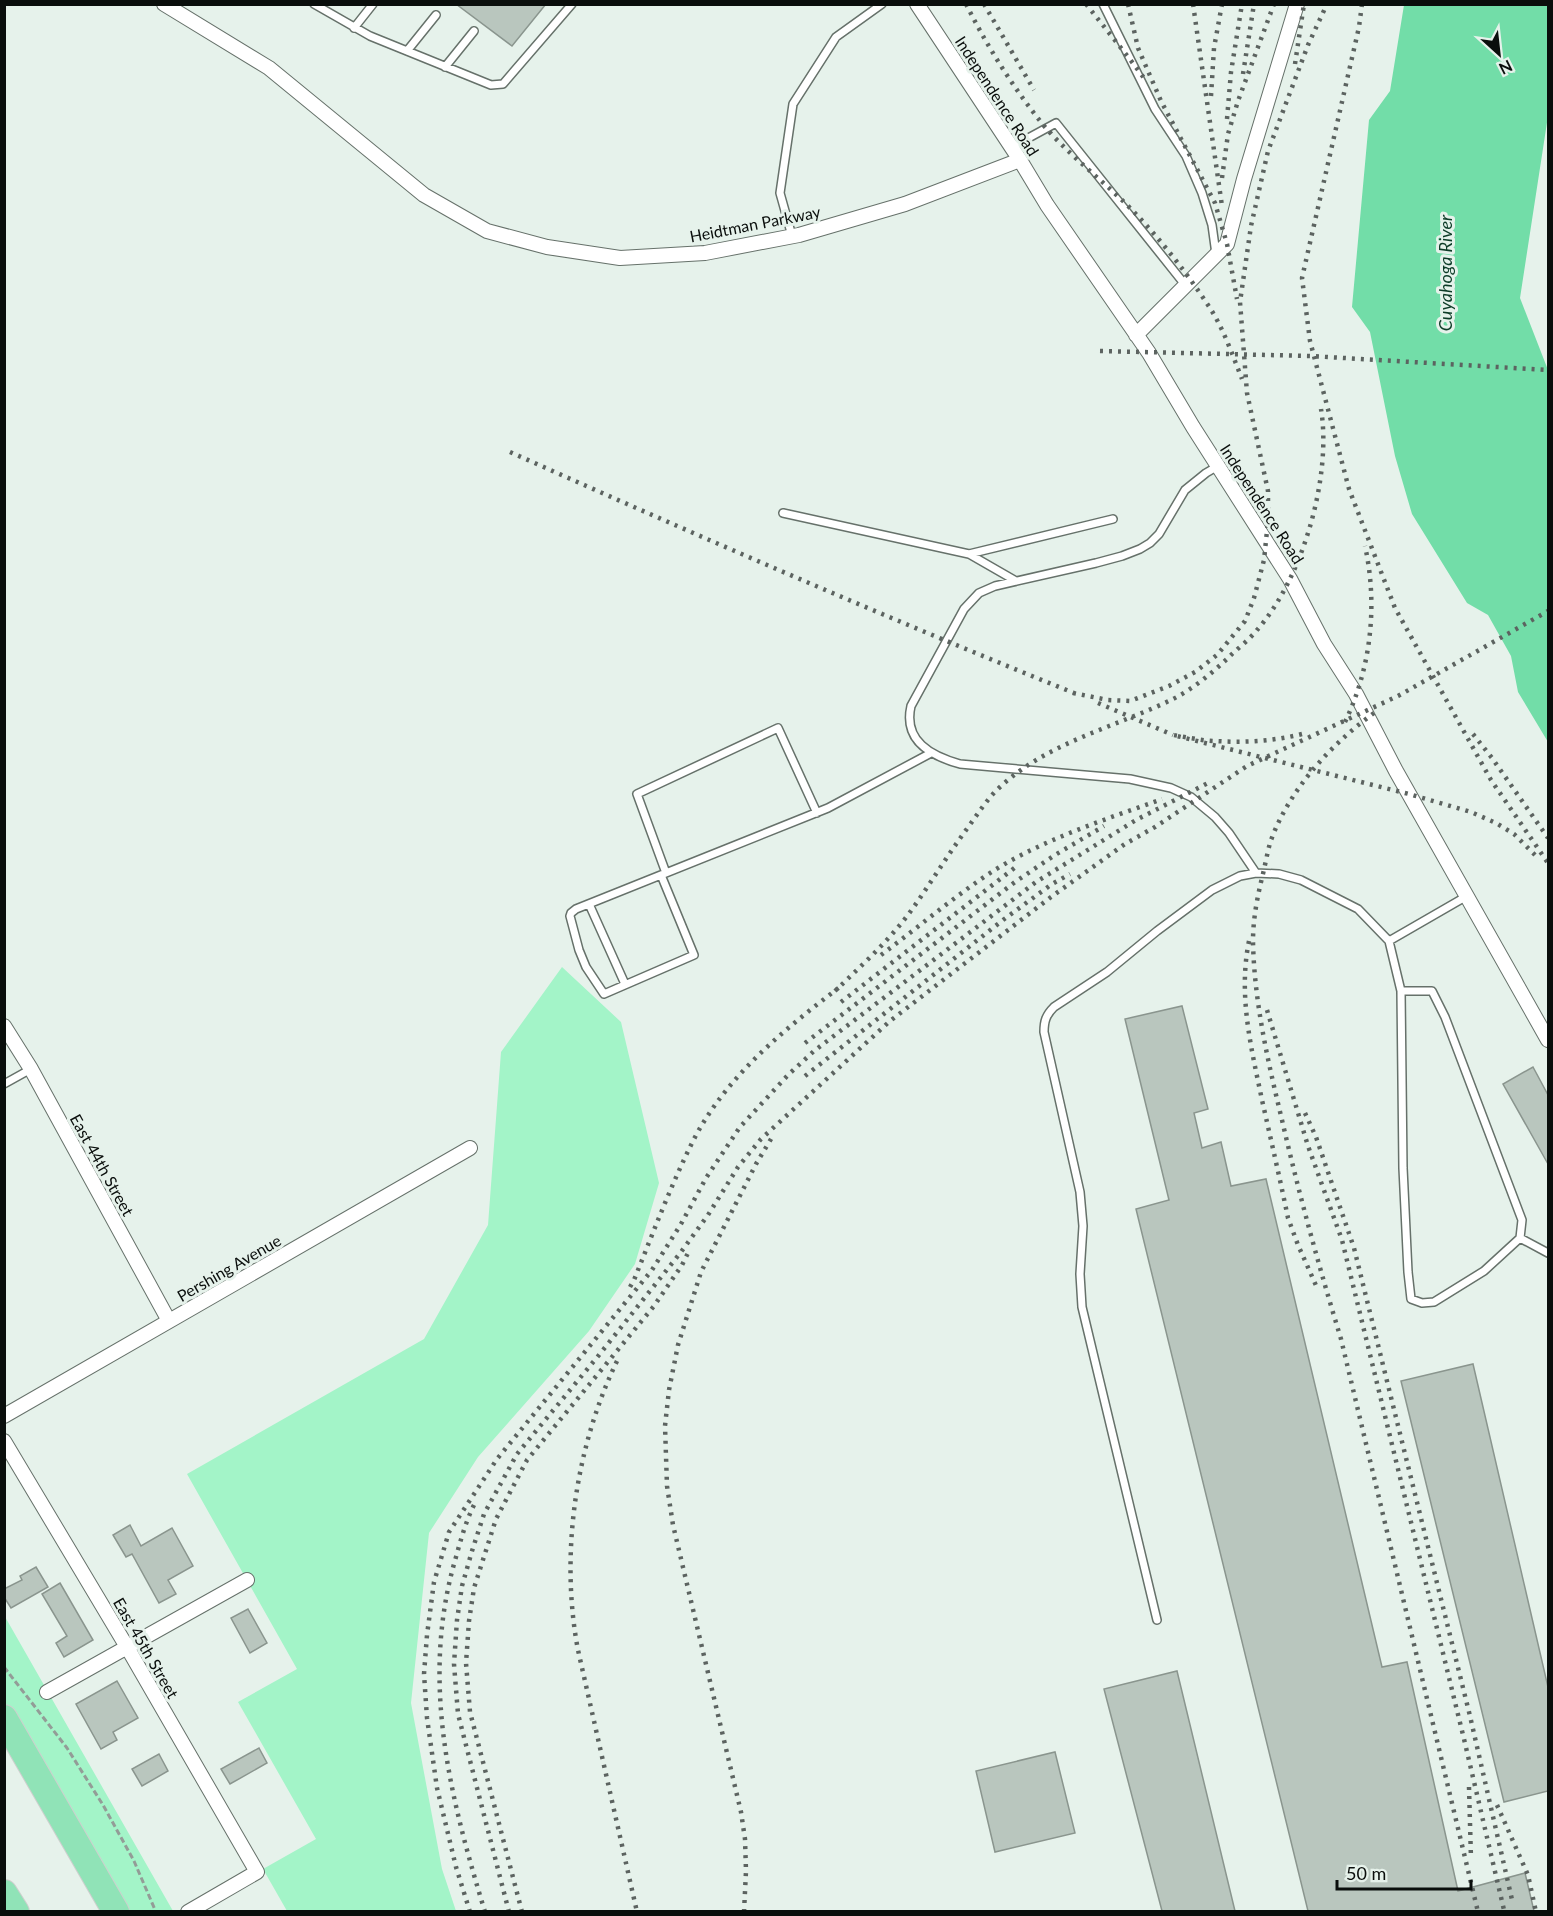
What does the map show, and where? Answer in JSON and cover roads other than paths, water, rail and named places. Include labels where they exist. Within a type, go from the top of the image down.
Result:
[{"type":"highway","points":[[4,1718],[116,1911]]},
{"type":"highway","points":[[4,1893],[16,1911]]},
{"type":"street","name":"Heidtman Parkway","points":[[164,4],[269,68],[424,195],[487,231],[547,247],[620,258],[705,254],[792,236],[906,204],[1020,160]]},
{"type":"street","name":"Independence Road","points":[[917,4],[1012,147],[1047,205],[1136,335],[1290,579],[1324,644],[1356,694],[1396,771],[1548,1040]]},
{"type":"street","points":[[1136,335],[1227,244],[1244,179],[1298,4]]},
{"type":"street","name":"East 44th Street","points":[[4,1026],[31,1069],[170,1321]]},
{"type":"street","name":"Pershing Avenue","points":[[4,1416],[470,1148]]},
{"type":"street","name":"East 45th Street","points":[[4,1441],[257,1872],[204,1908]]},
{"type":"street","points":[[47,1692],[247,1580]]},
{"type":"street","points":[[188,1911],[204,1908]]},
{"type":"lane","points":[[314,4],[354,28],[491,85],[503,84],[572,4]]},
{"type":"lane","points":[[354,28],[373,4]]},
{"type":"lane","points":[[792,236],[780,193],[793,104],[836,37],[882,4]]},
{"type":"lane","points":[[1103,4],[1155,109],[1190,165],[1212,225],[1216,254]]},
{"type":"lane","points":[[407,51],[436,15]]},
{"type":"lane","points":[[445,67],[474,31]]},
{"type":"lane","points":[[1012,147],[1056,123],[1186,286]]},
{"type":"lane","points":[[1218,466],[1185,490],[1159,534],[1140,549],[1096,563],[986,589],[972,599],[964,609],[911,706],[908,718],[913,736],[931,753],[945,760],[977,767],[1041,770],[1130,779],[1171,788],[1191,797],[1215,817],[1229,832],[1256,873]]},
{"type":"lane","points":[[783,513],[969,554],[1016,581]]},
{"type":"lane","points":[[969,554],[1113,519]]},
{"type":"lane","points":[[817,813],[778,728],[637,794],[664,874],[694,955],[604,993],[586,967],[579,950],[570,916],[576,909],[589,904],[664,874],[817,813],[931,753]]},
{"type":"lane","points":[[1157,1620],[1084,1318],[1080,1290],[1083,1226],[1081,1199],[1044,1032],[1044,1022],[1054,1007],[1107,972],[1212,890],[1240,876],[1256,873],[1279,874],[1301,880],[1358,909],[1389,941],[1401,991],[1403,1168],[1408,1272],[1411,1299],[1422,1304],[1434,1302],[1484,1271],[1520,1238],[1522,1220],[1445,1017],[1432,991],[1401,991]]},
{"type":"lane","points":[[1389,941],[1467,897]]},
{"type":"lane","points":[[589,904],[625,984]]},
{"type":"lane","points":[[4,1084],[31,1069]]},
{"type":"lane","points":[[1520,1238],[1548,1253]]},
{"type":"water","name":"Cuyahoga River","points":[[1404,5],[1548,5],[1548,116],[1520,298],[1548,370],[1548,742],[1518,692],[1511,656],[1488,615],[1467,603],[1412,514],[1395,456],[1370,332],[1352,307],[1369,120],[1390,91]]},
{"type":"railway","points":[[966,4],[1002,68],[1045,127],[1134,212],[1191,280],[1218,322],[1242,379]]},
{"type":"railway","points":[[984,4],[1034,90]]},
{"type":"railway","points":[[1086,4],[1147,82]]},
{"type":"railway","points":[[1128,4],[1138,48],[1161,101],[1215,203],[1227,244],[1237,299]]},
{"type":"railway","points":[[1193,4],[1222,206]]},
{"type":"railway","points":[[1211,96],[1214,48],[1222,4]]},
{"type":"railway","points":[[1227,119],[1231,72],[1242,4]]},
{"type":"railway","points":[[1243,74],[1254,4]]},
{"type":"railway","points":[[1222,178],[1228,134],[1274,4]]},
{"type":"railway","points":[[1295,64],[1304,4]]},
{"type":"railway","points":[[1073,693],[1108,700],[1130,701],[1169,686],[1195,672],[1217,655],[1245,621],[1254,598],[1264,560],[1268,491],[1247,393],[1240,302],[1251,226],[1268,151],[1308,45],[1327,4]]},
{"type":"railway","points":[[1362,4],[1359,27],[1302,278],[1310,341],[1349,489],[1395,608],[1491,780],[1548,863]]},
{"type":"railway","points":[[1100,351],[1310,356],[1548,370]]},
{"type":"railway","points":[[835,991],[876,951],[913,908],[954,846],[1000,787],[1039,758],[1151,709],[1195,686],[1257,630],[1288,583],[1310,525],[1318,495],[1322,464],[1321,409]]},
{"type":"railway","points":[[510,452],[793,576],[1079,695]]},
{"type":"railway","points":[[1345,722],[1361,680],[1370,636],[1371,591],[1365,546]]},
{"type":"railway","points":[[509,1912],[458,1714],[454,1664],[457,1620],[462,1586],[472,1551],[484,1514],[517,1454],[681,1252],[708,1215],[738,1167],[761,1139],[890,1021],[1051,897],[1125,844],[1155,827],[1247,766],[1398,696],[1548,611]]},
{"type":"railway","points":[[1098,703],[1173,735]]},
{"type":"railway","points":[[1374,713],[1312,770],[1299,787],[1278,824],[1270,843],[1257,901],[1253,933],[1254,964],[1263,1031],[1295,1175],[1341,1339],[1478,1912]]},
{"type":"railway","points":[[1302,734],[1270,740],[1237,742],[1173,735],[1409,794],[1471,812],[1514,834],[1535,855]]},
{"type":"railway","points":[[1473,734],[1548,838]]},
{"type":"railway","points":[[470,1912],[456,1867],[437,1788],[427,1718],[424,1674],[434,1582],[449,1532],[497,1459],[652,1270],[706,1178],[740,1127],[788,1075],[814,1051],[1036,882],[1136,820],[1210,782]]},
{"type":"railway","points":[[881,955],[960,894],[1007,863],[1072,832],[1162,799]]},
{"type":"railway","points":[[805,1043],[1015,882],[1104,826]]},
{"type":"railway","points":[[841,1002],[1017,866]]},
{"type":"railway","points":[[805,1076],[1003,920],[1052,884],[1070,874]]},
{"type":"railway","points":[[1249,941],[1245,1001],[1254,1060],[1288,1218],[1318,1290]]},
{"type":"railway","points":[[630,1287],[693,1141],[722,1095],[758,1055],[841,986]]},
{"type":"railway","points":[[1267,1010],[1308,1146],[1342,1240],[1504,1910]]},
{"type":"railway","points":[[1305,1113],[1316,1137],[1354,1248],[1470,1716],[1513,1904]]},
{"type":"railway","points":[[744,1912],[746,1871],[741,1812],[673,1525],[667,1486],[665,1426],[678,1345],[701,1272],[756,1164],[774,1134]]},
{"type":"railway","points":[[522,1912],[470,1712],[466,1663],[474,1588],[496,1519],[527,1460],[654,1306],[690,1249]]},
{"type":"railway","points":[[617,1361],[603,1395],[581,1466],[571,1540],[571,1577],[578,1650],[637,1912]]},
{"type":"railway","points":[[474,1505],[456,1557],[445,1602],[440,1647],[440,1691],[451,1780],[460,1824],[485,1912]]},
{"type":"railway","points":[[1469,1787],[1471,1859]]},
{"type":"railway","points":[[1497,1805],[1528,1875],[1536,1912]]}]
